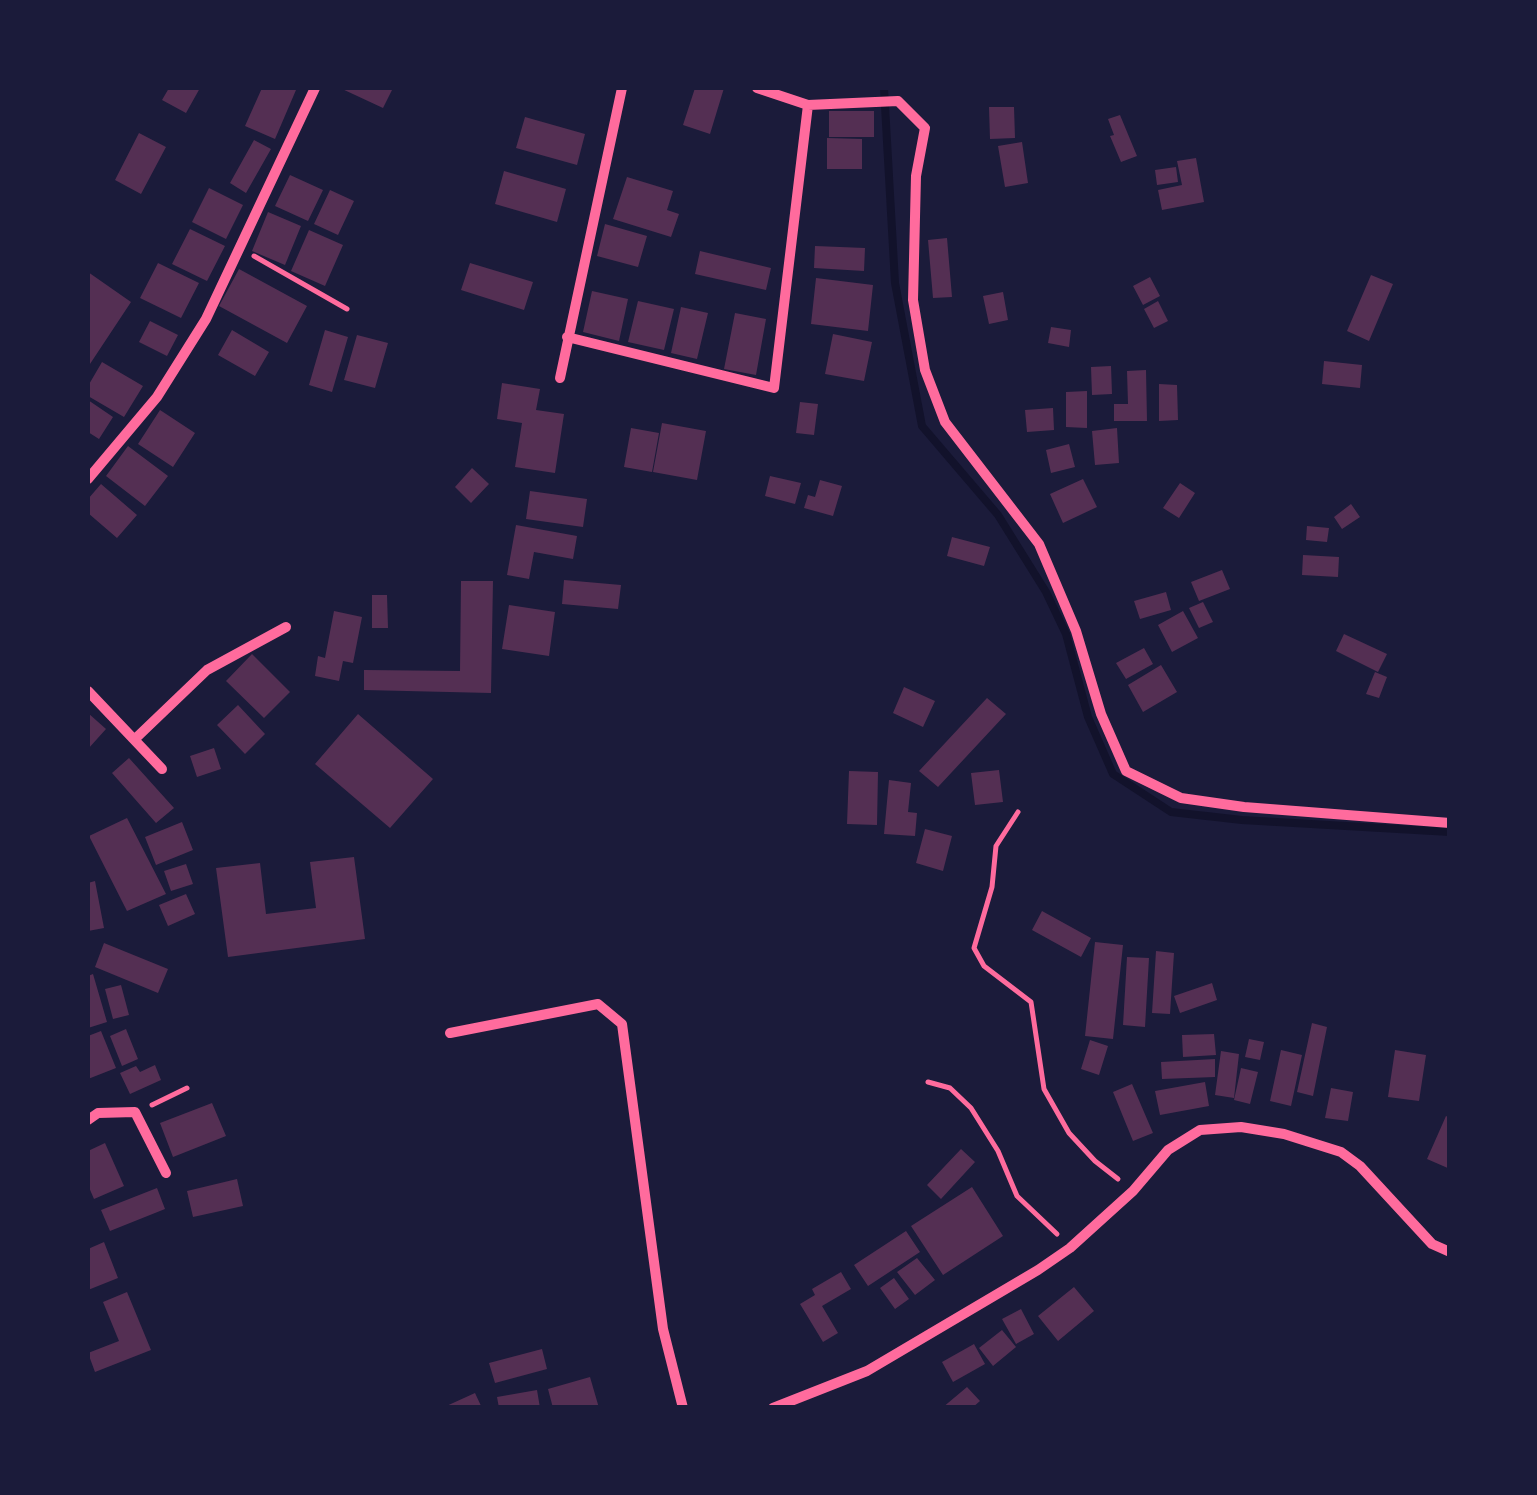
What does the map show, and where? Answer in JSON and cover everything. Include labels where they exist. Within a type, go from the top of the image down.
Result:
[{"type":"street","points":[[88,479],[157,397],[206,319],[316,88]]},
{"type":"street","points":[[560,378],[622,88]]},
{"type":"street","points":[[757,88],[808,105],[898,102],[925,128],[916,176],[913,300],[925,370],[945,422],[1039,544],[1076,631],[1101,714],[1126,771],[1181,798],[1244,807],[1450,823]]},
{"type":"street","points":[[567,337],[774,388],[808,105]]},
{"type":"street","points":[[136,738],[207,670],[286,627]]},
{"type":"street","points":[[88,691],[162,768]]},
{"type":"street","points":[[450,1033],[598,1004],[622,1024],[663,1330],[683,1408]]},
{"type":"street","points":[[88,1120],[98,1113],[136,1112],[166,1174]]},
{"type":"street","points":[[773,1408],[867,1371],[1070,1248],[1133,1190],[1168,1150],[1200,1130],[1241,1126],[1284,1134],[1341,1152],[1360,1166],[1432,1244],[1450,1252]]},
{"type":"path","points":[[240,248],[347,308]]},
{"type":"path","points":[[1018,812],[996,846],[992,888],[974,948],[984,966],[1031,1002],[1044,1089],[1069,1133],[1133,1190]]},
{"type":"path","points":[[928,1082],[950,1088],[971,1108],[998,1151],[1018,1196],[1070,1248]]},
{"type":"path","points":[[136,1112],[187,1088]]},
{"type":"building","points":[[169,88],[200,88],[186,113],[162,100]]},
{"type":"building","points":[[262,88],[296,90],[275,139],[245,126]]},
{"type":"building","points":[[340,88],[393,88],[383,108]]},
{"type":"building","points":[[695,88],[724,88],[710,134],[683,125]]},
{"type":"building","points":[[989,107],[1014,107],[1015,138],[990,139]]},
{"type":"building","points":[[829,111],[874,111],[874,137],[829,137]]},
{"type":"building","points":[[1120,115],[1137,156],[1121,162],[1110,136],[1114,135],[1108,119]]},
{"type":"building","points":[[525,117],[585,134],[577,165],[516,148]]},
{"type":"building","points":[[139,133],[166,147],[141,194],[115,180]]},
{"type":"building","points":[[827,138],[862,139],[862,169],[827,169]]},
{"type":"building","points":[[254,140],[271,149],[246,193],[230,183]]},
{"type":"building","points":[[1022,142],[1028,183],[1005,187],[998,146]]},
{"type":"building","points":[[1196,158],[1204,202],[1162,210],[1158,190],[1182,185],[1177,161]]},
{"type":"building","points":[[1176,167],[1178,182],[1157,185],[1155,170]]},
{"type":"building","points":[[504,171],[566,189],[557,222],[495,204]]},
{"type":"building","points":[[290,175],[323,190],[308,221],[275,206]]},
{"type":"building","points":[[627,177],[673,191],[667,210],[679,214],[671,237],[613,219]]},
{"type":"building","points":[[209,188],[243,205],[226,239],[192,222]]},
{"type":"building","points":[[330,190],[354,201],[338,235],[314,224]]},
{"type":"building","points":[[268,212],[301,226],[285,265],[252,251]]},
{"type":"building","points":[[605,224],[647,236],[638,267],[597,256]]},
{"type":"building","points":[[190,229],[225,246],[207,281],[172,264]]},
{"type":"building","points":[[309,230],[343,245],[325,286],[291,271]]},
{"type":"building","points":[[947,238],[952,297],[933,298],[928,240]]},
{"type":"building","points":[[815,246],[865,248],[864,271],[814,268]]},
{"type":"building","points":[[700,251],[771,268],[766,290],[695,274]]},
{"type":"building","points":[[158,263],[199,283],[181,318],[140,298]]},
{"type":"building","points":[[470,263],[533,282],[524,310],[461,290]]},
{"type":"building","points":[[239,269],[307,306],[287,343],[219,306]]},
{"type":"building","points":[[88,272],[131,302],[88,367],[89,313]]},
{"type":"building","points":[[1371,275],[1393,284],[1369,341],[1347,331]]},
{"type":"building","points":[[1150,277],[1160,296],[1143,305],[1133,286]]},
{"type":"building","points":[[816,278],[873,285],[868,331],[811,324]]},
{"type":"building","points":[[592,291],[628,299],[619,341],[583,332]]},
{"type":"building","points":[[1003,292],[1008,320],[989,324],[983,296]]},
{"type":"building","points":[[638,301],[674,309],[664,350],[628,342]]},
{"type":"building","points":[[1158,301],[1168,321],[1154,328],[1144,309]]},
{"type":"building","points":[[681,307],[708,313],[697,359],[671,353]]},
{"type":"building","points":[[735,313],[766,319],[756,375],[724,369]]},
{"type":"building","points":[[150,321],[178,335],[167,356],[139,342]]},
{"type":"building","points":[[1051,327],[1071,330],[1069,347],[1048,343]]},
{"type":"building","points":[[232,330],[269,352],[255,376],[218,355]]},
{"type":"building","points":[[325,330],[348,337],[332,392],[309,385]]},
{"type":"building","points":[[833,334],[872,342],[864,381],[825,374]]},
{"type":"building","points":[[357,335],[388,343],[375,388],[344,380]]},
{"type":"building","points":[[1324,361],[1362,365],[1360,388],[1322,384]]},
{"type":"building","points":[[102,362],[143,386],[124,417],[88,396],[88,386]]},
{"type":"building","points":[[1111,366],[1112,394],[1092,395],[1091,367]]},
{"type":"building","points":[[1146,370],[1147,421],[1114,421],[1114,404],[1128,404],[1127,371]]},
{"type":"building","points":[[502,383],[540,389],[536,410],[564,414],[555,473],[515,467],[522,423],[497,419]]},
{"type":"building","points":[[1159,384],[1177,385],[1178,420],[1159,421]]},
{"type":"building","points":[[1087,391],[1087,428],[1066,427],[1066,392]]},
{"type":"building","points":[[88,400],[113,417],[99,439],[88,432]]},
{"type":"building","points":[[800,402],[818,404],[814,435],[796,433]]},
{"type":"building","points":[[1053,408],[1054,430],[1027,432],[1025,410]]},
{"type":"building","points":[[160,410],[195,433],[173,467],[138,444]]},
{"type":"building","points":[[662,423],[706,431],[697,480],[653,472]]},
{"type":"building","points":[[631,428],[659,433],[652,472],[624,467]]},
{"type":"building","points":[[1117,428],[1119,463],[1095,465],[1092,431]]},
{"type":"building","points":[[1069,444],[1075,467],[1051,473],[1046,450]]},
{"type":"building","points":[[128,446],[168,476],[145,506],[106,476]]},
{"type":"building","points":[[472,468],[489,484],[471,503],[455,487]]},
{"type":"building","points":[[770,476],[801,483],[795,504],[765,496]]},
{"type":"building","points":[[1083,479],[1097,507],[1063,523],[1050,494]]},
{"type":"building","points":[[820,480],[842,486],[833,516],[804,508],[808,495],[815,497]]},
{"type":"building","points":[[1180,483],[1195,493],[1179,518],[1163,508]]},
{"type":"building","points":[[101,484],[137,515],[117,538],[88,513],[88,499]]},
{"type":"building","points":[[530,491],[587,499],[583,527],[526,519]]},
{"type":"building","points":[[1351,504],[1360,517],[1342,529],[1334,517]]},
{"type":"building","points":[[516,525],[577,536],[573,559],[534,552],[529,579],[507,575]]},
{"type":"building","points":[[1307,526],[1329,528],[1327,542],[1306,540]]},
{"type":"building","points":[[952,537],[990,547],[984,566],[947,556]]},
{"type":"building","points":[[1303,555],[1339,557],[1338,577],[1302,575]]},
{"type":"building","points":[[1222,570],[1230,589],[1199,601],[1191,582]]},
{"type":"building","points":[[564,580],[621,585],[618,609],[562,604]]},
{"type":"building","points":[[461,581],[493,581],[491,693],[364,690],[364,670],[460,671]]},
{"type":"building","points":[[1166,592],[1171,610],[1140,619],[1134,601]]},
{"type":"building","points":[[372,595],[387,595],[388,628],[372,628]]},
{"type":"building","points":[[1203,602],[1213,622],[1199,628],[1189,608]]},
{"type":"building","points":[[509,605],[555,612],[549,656],[502,649]]},
{"type":"building","points":[[334,611],[362,617],[353,663],[343,661],[339,681],[315,676],[318,656],[325,658]]},
{"type":"building","points":[[1183,611],[1198,638],[1172,652],[1158,625]]},
{"type":"building","points":[[1344,634],[1387,654],[1378,672],[1336,651]]},
{"type":"building","points":[[1144,648],[1153,664],[1126,679],[1116,663]]},
{"type":"building","points":[[252,654],[290,692],[264,718],[226,681]]},
{"type":"building","points":[[1161,665],[1177,692],[1143,712],[1128,685]]},
{"type":"building","points":[[1375,672],[1387,677],[1379,698],[1366,694]]},
{"type":"building","points":[[904,687],[935,701],[923,727],[893,713]]},
{"type":"building","points":[[987,698],[1006,714],[938,787],[919,771]]},
{"type":"building","points":[[238,705],[265,734],[245,754],[217,725]]},
{"type":"building","points":[[88,713],[106,729],[88,749]]},
{"type":"building","points":[[358,714],[433,779],[390,828],[315,764]]},
{"type":"building","points":[[214,748],[221,769],[197,777],[190,756]]},
{"type":"building","points":[[129,758],[174,808],[156,823],[112,773]]},
{"type":"building","points":[[999,770],[1003,802],[975,805],[971,773]]},
{"type":"building","points":[[849,771],[878,772],[877,825],[847,824]]},
{"type":"building","points":[[889,780],[911,783],[908,812],[917,813],[915,836],[884,834]]},
{"type":"building","points":[[127,818],[166,894],[127,911],[89,836]]},
{"type":"building","points":[[182,822],[193,850],[156,865],[145,837]]},
{"type":"building","points":[[925,829],[952,836],[943,871],[916,863]]},
{"type":"building","points":[[354,857],[365,939],[228,957],[216,868],[260,863],[266,914],[316,908],[310,862]]},
{"type":"building","points":[[186,864],[193,884],[171,891],[164,871]]},
{"type":"building","points":[[95,881],[104,928],[88,931],[88,883]]},
{"type":"building","points":[[186,894],[195,914],[168,926],[159,905]]},
{"type":"building","points":[[1042,911],[1091,938],[1081,957],[1032,930]]},
{"type":"building","points":[[1095,942],[1123,945],[1113,1039],[1085,1036]]},
{"type":"building","points":[[104,943],[168,969],[158,993],[95,967]]},
{"type":"building","points":[[1156,951],[1174,953],[1170,1014],[1152,1013]]},
{"type":"building","points":[[1127,957],[1149,958],[1145,1027],[1123,1025]]},
{"type":"building","points":[[93,974],[107,1022],[88,1028],[88,976]]},
{"type":"building","points":[[1212,983],[1217,1000],[1180,1013],[1174,996]]},
{"type":"building","points":[[121,985],[129,1015],[113,1019],[105,989]]},
{"type":"building","points":[[1312,1023],[1327,1027],[1313,1096],[1297,1092]]},
{"type":"building","points":[[126,1029],[138,1059],[122,1066],[110,1036]]},
{"type":"building","points":[[101,1031],[116,1068],[88,1079],[88,1036]]},
{"type":"building","points":[[1214,1034],[1216,1055],[1183,1057],[1182,1035]]},
{"type":"building","points":[[1249,1039],[1264,1042],[1260,1060],[1245,1057]]},
{"type":"building","points":[[1090,1040],[1108,1046],[1099,1075],[1081,1069]]},
{"type":"building","points":[[1281,1050],[1302,1055],[1291,1106],[1270,1101]]},
{"type":"building","points":[[1395,1050],[1426,1055],[1419,1101],[1388,1097]]},
{"type":"building","points":[[1221,1051],[1239,1054],[1234,1098],[1215,1095]]},
{"type":"building","points":[[1215,1059],[1215,1077],[1162,1079],[1161,1062]]},
{"type":"building","points":[[155,1065],[161,1080],[130,1094],[120,1073],[136,1066],[140,1072]]},
{"type":"building","points":[[1241,1068],[1258,1072],[1250,1104],[1234,1100]]},
{"type":"building","points":[[1205,1082],[1209,1106],[1160,1115],[1155,1091]]},
{"type":"building","points":[[1132,1084],[1153,1133],[1133,1141],[1113,1092]]},
{"type":"building","points":[[1331,1088],[1353,1092],[1348,1121],[1325,1118]]},
{"type":"building","points":[[212,1103],[226,1136],[173,1157],[160,1123]]},
{"type":"building","points":[[1446,1116],[1450,1118],[1450,1169],[1427,1159]]},
{"type":"building","points":[[105,1143],[124,1186],[94,1199],[88,1185],[88,1151]]},
{"type":"building","points":[[961,1149],[975,1162],[941,1199],[927,1185]]},
{"type":"building","points":[[237,1179],[243,1206],[193,1217],[187,1191]]},
{"type":"building","points":[[972,1187],[1003,1236],[943,1275],[911,1226]]},
{"type":"building","points":[[157,1188],[165,1209],[110,1231],[101,1210]]},
{"type":"building","points":[[906,1231],[920,1252],[868,1286],[854,1265]]},
{"type":"building","points":[[104,1242],[118,1278],[88,1290],[88,1249]]},
{"type":"building","points":[[917,1258],[935,1280],[915,1295],[897,1272]]},
{"type":"building","points":[[841,1272],[851,1289],[822,1306],[838,1333],[823,1342],[800,1304],[815,1295],[812,1289]]},
{"type":"building","points":[[894,1278],[909,1299],[895,1309],[880,1288]]},
{"type":"building","points":[[1074,1287],[1094,1311],[1058,1341],[1038,1316]]},
{"type":"building","points":[[127,1292],[151,1350],[95,1372],[88,1353],[119,1341],[103,1302]]},
{"type":"building","points":[[1021,1309],[1034,1334],[1016,1344],[1002,1319]]},
{"type":"building","points":[[1002,1330],[1016,1347],[993,1366],[979,1348]]},
{"type":"building","points":[[974,1344],[985,1364],[953,1382],[942,1362]]},
{"type":"building","points":[[542,1349],[547,1369],[495,1383],[489,1363]]},
{"type":"building","points":[[590,1377],[599,1408],[553,1408],[548,1389]]},
{"type":"building","points":[[967,1387],[980,1401],[972,1408],[942,1408]]},
{"type":"building","points":[[537,1390],[540,1408],[499,1408],[497,1397]]},
{"type":"building","points":[[475,1393],[482,1408],[442,1408]]},
{"type":"waterway","points":[[884,88],[895,283],[922,426],[998,515],[1046,592],[1066,634],[1088,717],[1113,774],[1171,812],[1450,832]]}]
